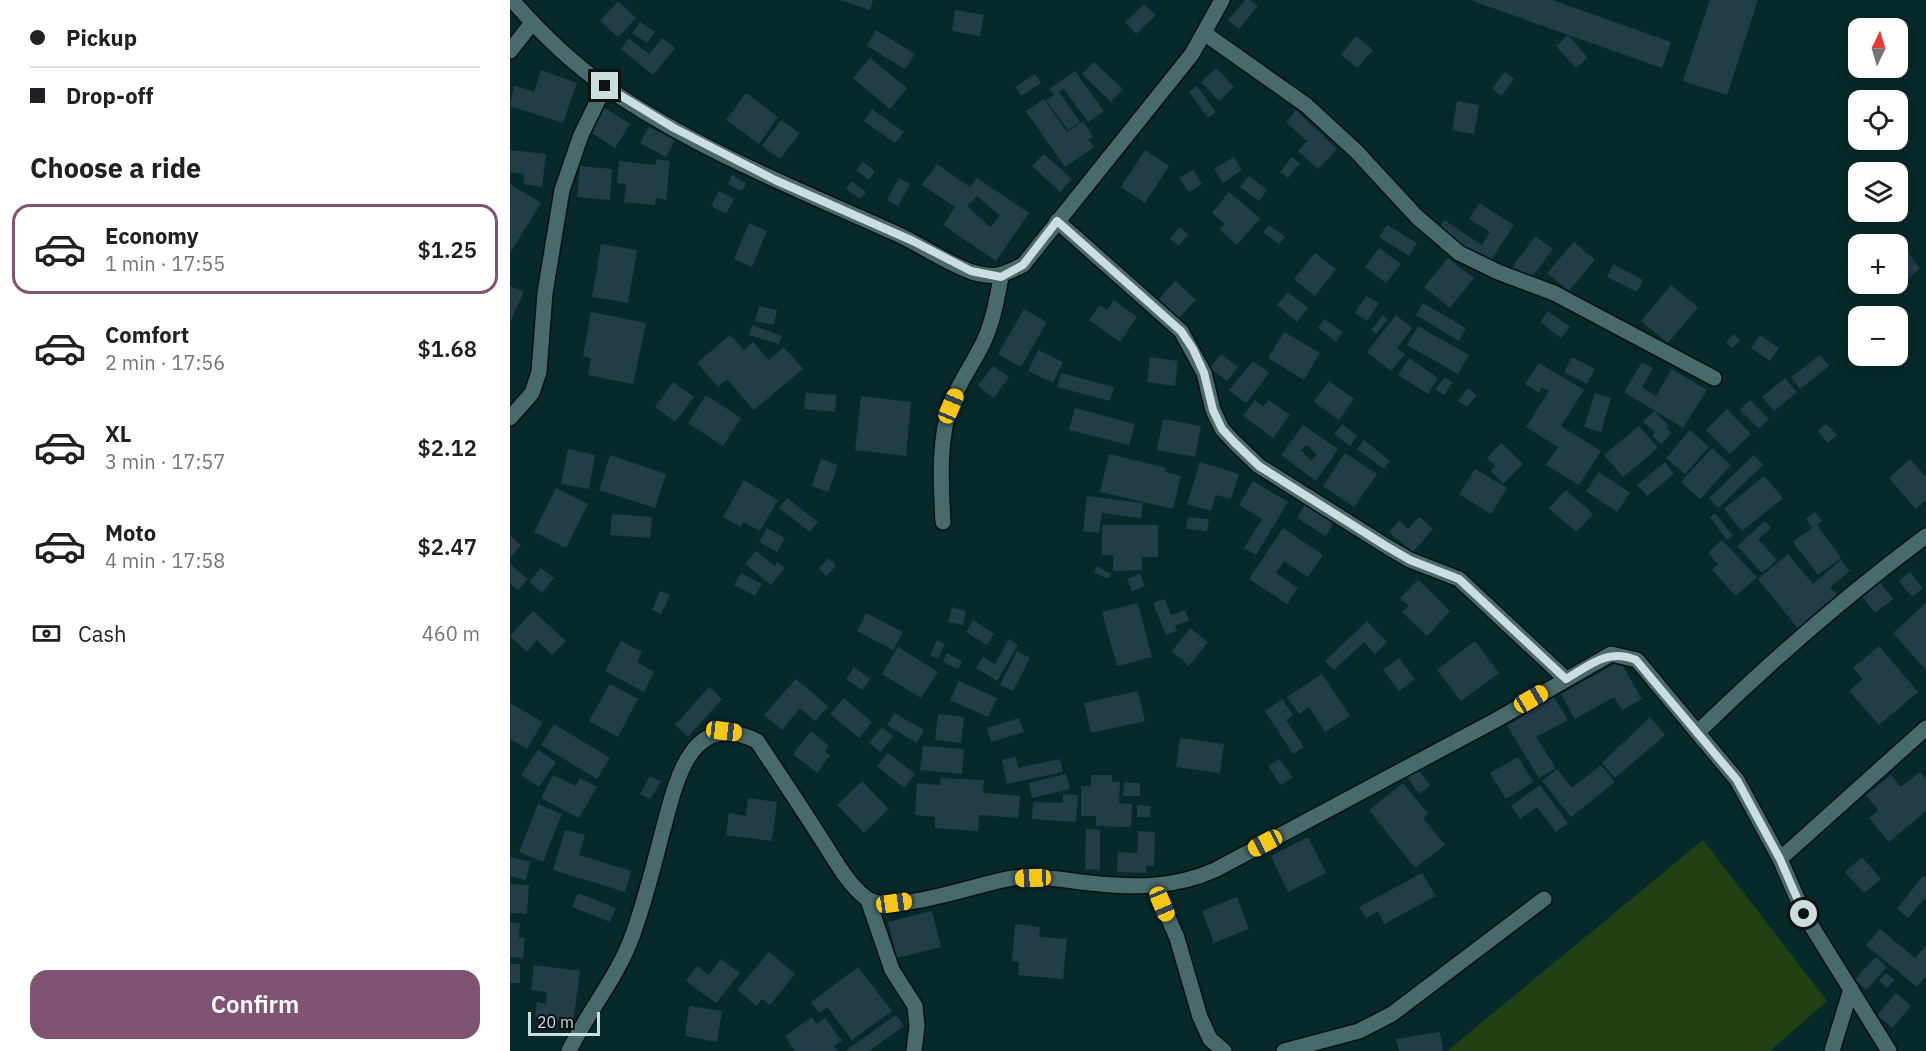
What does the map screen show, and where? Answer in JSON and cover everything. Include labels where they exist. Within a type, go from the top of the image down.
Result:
[{"type":"street","points":[[512,0],[532,23],[605,86],[674,128],[775,180],[913,241],[971,271],[1001,277],[1023,265],[1192,54],[1222,0]]},
{"type":"street","points":[[510,51],[532,23]]},
{"type":"street","points":[[1204,33],[1306,105],[1356,151],[1417,217],[1459,253],[1554,293],[1714,378]]},
{"type":"street","points":[[510,418],[532,393],[539,372],[545,293],[562,190],[581,135],[605,86]]},
{"type":"street","points":[[1057,221],[1181,331],[1193,349],[1204,373],[1213,410],[1222,429],[1259,466],[1410,560],[1459,579],[1566,679]]},
{"type":"street","points":[[943,522],[940,473],[944,437],[951,406],[994,315],[1001,277]]},
{"type":"street","points":[[1699,731],[1766,666],[1855,588],[1926,536]]},
{"type":"street","points":[[868,900],[894,903],[924,900],[1012,878],[1053,877],[1090,883],[1155,887],[1191,881],[1611,654],[1626,656],[1636,660],[1699,731],[1737,780],[1780,859],[1804,914],[1889,1051]]},
{"type":"street","points":[[1780,859],[1926,728]]},
{"type":"street","points":[[569,1051],[581,1027],[618,968],[633,935],[678,774],[706,738],[724,731],[740,733],[757,741],[848,879],[868,900],[892,969],[915,1006],[917,1026],[915,1051]]},
{"type":"street","points":[[1155,887],[1177,938],[1200,1017],[1210,1039],[1224,1051]]},
{"type":"street","points":[[1284,1051],[1359,1031],[1392,1014],[1544,899]]},
{"type":"street","points":[[1832,1051],[1851,989]]},
{"type":"green space","points":[[1703,840],[1827,1001],[1770,1051],[1447,1051]]},
{"type":"building","points":[[839,0],[873,0],[870,10]]},
{"type":"building","points":[[1245,0],[1250,0],[1258,6],[1239,29],[1228,20]]},
{"type":"building","points":[[1470,0],[1552,0],[1671,42],[1662,68]]},
{"type":"building","points":[[1710,0],[1758,0],[1727,95],[1683,81]]},
{"type":"building","points":[[618,1],[636,18],[618,37],[600,21]]},
{"type":"building","points":[[1144,4],[1156,15],[1136,34],[1125,22]]},
{"type":"building","points":[[955,10],[984,15],[980,36],[952,31]]},
{"type":"building","points":[[640,22],[655,32],[647,43],[632,33]]},
{"type":"building","points":[[876,30],[915,54],[905,69],[867,46]]},
{"type":"building","points":[[1568,35],[1588,58],[1576,68],[1556,46]]},
{"type":"building","points":[[1356,36],[1373,50],[1357,68],[1341,55]]},
{"type":"building","points":[[629,38],[649,54],[662,38],[675,48],[653,75],[621,49]]},
{"type":"building","points":[[870,58],[907,88],[890,109],[853,78]]},
{"type":"building","points":[[1094,62],[1123,89],[1111,102],[1082,74]]},
{"type":"building","points":[[1216,68],[1234,87],[1219,101],[1201,82]]},
{"type":"building","points":[[541,70],[577,83],[563,123],[510,106],[514,85],[534,92]]},
{"type":"building","points":[[1075,71],[1104,111],[1088,122],[1064,89],[1059,92],[1080,122],[1068,130],[1046,100],[1054,95],[1049,89]]},
{"type":"building","points":[[1505,72],[1514,79],[1501,96],[1492,88]]},
{"type":"building","points":[[1035,74],[1041,83],[1021,96],[1015,87]]},
{"type":"building","points":[[1197,86],[1216,112],[1208,118],[1189,92]]},
{"type":"building","points":[[746,93],[778,117],[759,144],[726,120]]},
{"type":"building","points":[[1044,99],[1067,132],[1083,121],[1093,137],[1088,140],[1094,147],[1065,167],[1026,111]]},
{"type":"building","points":[[1457,101],[1479,105],[1474,134],[1452,130]]},
{"type":"building","points":[[605,108],[630,124],[615,148],[590,132]]},
{"type":"building","points":[[872,109],[904,132],[895,143],[864,121]]},
{"type":"building","points":[[1296,110],[1337,149],[1318,169],[1298,151],[1307,141],[1286,122]]},
{"type":"building","points":[[781,120],[800,133],[780,159],[762,146]]},
{"type":"building","points":[[649,127],[675,140],[666,157],[640,143]]},
{"type":"building","points":[[510,150],[546,154],[542,187],[523,184],[524,174],[510,172]]},
{"type":"building","points":[[1145,150],[1169,166],[1145,203],[1121,187]]},
{"type":"building","points":[[1044,154],[1072,179],[1060,192],[1032,166]]},
{"type":"building","points":[[1234,157],[1242,170],[1223,183],[1214,169]]},
{"type":"building","points":[[1292,157],[1300,163],[1288,178],[1280,172]]},
{"type":"building","points":[[656,159],[670,161],[666,200],[656,198],[655,205],[624,202],[626,184],[617,183],[619,161],[656,165]]},
{"type":"building","points":[[863,162],[875,171],[869,180],[856,170]]},
{"type":"building","points":[[937,164],[970,187],[977,178],[1029,213],[996,261],[943,225],[955,207],[922,185]],"holes":[[[977,196],[1000,216],[990,227],[967,206]]]},
{"type":"building","points":[[580,166],[612,169],[610,200],[577,197]]},
{"type":"building","points":[[1193,170],[1202,184],[1189,192],[1179,178]]},
{"type":"building","points":[[732,175],[746,183],[742,191],[728,184]]},
{"type":"building","points":[[1249,176],[1267,190],[1259,201],[1240,187]]},
{"type":"building","points":[[899,178],[910,184],[898,206],[887,200]]},
{"type":"building","points":[[852,181],[866,192],[860,199],[846,189]]},
{"type":"building","points":[[510,184],[541,203],[510,253]]},
{"type":"building","points":[[719,191],[734,199],[726,214],[711,206]]},
{"type":"building","points":[[1229,192],[1260,218],[1237,245],[1220,230],[1225,224],[1212,213]]},
{"type":"building","points":[[1479,203],[1514,225],[1486,268],[1435,236],[1444,220],[1482,245],[1490,232],[1469,219]]},
{"type":"building","points":[[749,223],[767,231],[752,267],[734,259]]},
{"type":"building","points":[[1269,225],[1285,237],[1279,244],[1263,232]]},
{"type":"building","points":[[1387,225],[1417,243],[1409,256],[1379,237]]},
{"type":"building","points":[[1179,227],[1188,234],[1179,246],[1170,239]]},
{"type":"building","points":[[1535,236],[1553,249],[1529,281],[1511,269]]},
{"type":"building","points":[[1574,242],[1595,260],[1569,291],[1547,273]]},
{"type":"building","points":[[601,244],[637,250],[628,303],[592,297]]},
{"type":"building","points":[[1379,248],[1401,264],[1386,283],[1365,267]]},
{"type":"building","points":[[1908,252],[1920,269],[1908,278]]},
{"type":"building","points":[[1315,253],[1336,269],[1315,296],[1294,279]]},
{"type":"building","points":[[1448,258],[1474,278],[1450,308],[1424,287]]},
{"type":"building","points":[[1613,264],[1643,280],[1637,292],[1607,277]]},
{"type":"building","points":[[1175,281],[1196,300],[1178,319],[1158,300]]},
{"type":"building","points":[[1671,285],[1698,307],[1668,343],[1641,321]]},
{"type":"building","points":[[510,286],[524,292],[510,322]]},
{"type":"building","points":[[1288,292],[1308,308],[1297,322],[1277,305]]},
{"type":"building","points":[[1366,296],[1379,303],[1367,321],[1355,313]]},
{"type":"building","points":[[1114,300],[1137,317],[1120,342],[1089,320],[1100,305],[1107,310]]},
{"type":"building","points":[[1423,303],[1466,328],[1459,341],[1416,315]]},
{"type":"building","points":[[759,306],[777,310],[774,325],[755,321]]},
{"type":"building","points":[[1024,309],[1047,322],[1021,367],[998,354]]},
{"type":"building","points":[[1548,311],[1570,327],[1561,338],[1540,322]]},
{"type":"building","points":[[591,312],[646,323],[633,384],[588,375],[591,358],[583,356]]},
{"type":"building","points":[[1383,315],[1388,319],[1376,334],[1371,330]]},
{"type":"building","points":[[1396,315],[1412,328],[1397,348],[1405,354],[1391,371],[1367,352]]},
{"type":"building","points":[[1324,319],[1343,332],[1336,342],[1318,328]]},
{"type":"building","points":[[752,325],[782,336],[779,344],[749,335]]},
{"type":"building","points":[[1418,326],[1469,355],[1458,374],[1407,345]]},
{"type":"building","points":[[1284,332],[1320,353],[1304,380],[1268,358]]},
{"type":"building","points":[[1734,334],[1740,341],[1732,348],[1726,342]]},
{"type":"building","points":[[730,335],[744,350],[753,342],[769,360],[784,347],[803,369],[754,410],[727,379],[718,387],[697,363]]},
{"type":"building","points":[[1760,335],[1779,348],[1770,361],[1751,348]]},
{"type":"building","points":[[1038,350],[1063,362],[1053,383],[1028,371]]},
{"type":"building","points":[[1221,354],[1238,367],[1227,381],[1210,368]]},
{"type":"building","points":[[1820,355],[1829,366],[1800,389],[1791,377]]},
{"type":"building","points":[[1150,357],[1178,361],[1175,386],[1147,382]]},
{"type":"building","points":[[1572,357],[1595,369],[1587,384],[1564,372]]},
{"type":"building","points":[[1409,358],[1438,378],[1428,394],[1398,375]]},
{"type":"building","points":[[1253,361],[1269,373],[1246,403],[1229,390]]},
{"type":"building","points":[[1642,362],[1653,368],[1642,387],[1656,396],[1672,369],[1707,390],[1683,428],[1624,392]]},
{"type":"building","points":[[1539,363],[1584,390],[1561,426],[1601,451],[1579,485],[1546,465],[1558,447],[1526,427],[1549,391],[1542,387],[1539,393],[1525,384]]},
{"type":"building","points":[[993,366],[1009,377],[994,398],[978,386]]},
{"type":"building","points":[[1061,373],[1114,387],[1110,401],[1057,387]]},
{"type":"building","points":[[1445,377],[1453,383],[1444,395],[1435,389]]},
{"type":"building","points":[[1785,378],[1797,392],[1774,411],[1762,397]]},
{"type":"building","points":[[1329,381],[1354,399],[1339,420],[1314,402]]},
{"type":"building","points":[[673,382],[694,397],[675,422],[655,407]]},
{"type":"building","points":[[1468,388],[1477,395],[1467,407],[1458,401]]},
{"type":"building","points":[[806,393],[836,395],[835,412],[804,409]]},
{"type":"building","points":[[1595,393],[1611,398],[1601,432],[1584,427]]},
{"type":"building","points":[[706,395],[741,418],[723,446],[688,423]]},
{"type":"building","points":[[861,396],[911,402],[906,456],[855,450]]},
{"type":"building","points":[[1255,400],[1263,407],[1269,400],[1290,415],[1273,438],[1243,416]]},
{"type":"building","points":[[1750,400],[1769,419],[1759,429],[1740,410]]},
{"type":"building","points":[[1075,408],[1135,424],[1129,445],[1069,430]]},
{"type":"building","points":[[1727,409],[1751,434],[1730,454],[1706,430]]},
{"type":"building","points":[[1654,411],[1669,426],[1666,428],[1672,433],[1661,444],[1652,436],[1655,432],[1643,422]]},
{"type":"building","points":[[1163,419],[1201,426],[1195,457],[1157,450]]},
{"type":"building","points":[[1342,424],[1357,436],[1350,446],[1334,434]]},
{"type":"building","points":[[1826,424],[1837,435],[1828,443],[1818,431]]},
{"type":"building","points":[[1303,425],[1338,449],[1316,481],[1281,455]],"holes":[[[1307,445],[1317,455],[1311,461],[1301,450]]]},
{"type":"building","points":[[1639,426],[1658,448],[1623,477],[1604,455]]},
{"type":"building","points":[[1690,430],[1709,447],[1685,474],[1666,458]]},
{"type":"building","points":[[1364,440],[1390,461],[1384,469],[1357,449]]},
{"type":"building","points":[[1501,443],[1523,464],[1503,484],[1491,471],[1496,466],[1487,458]]},
{"type":"building","points":[[1712,448],[1731,465],[1700,499],[1681,482]]},
{"type":"building","points":[[568,449],[595,455],[589,489],[561,484]]},
{"type":"building","points":[[1345,453],[1377,474],[1354,507],[1323,486]]},
{"type":"building","points":[[1109,454],[1166,468],[1165,472],[1181,476],[1173,509],[1100,492]]},
{"type":"building","points":[[610,455],[666,474],[655,508],[599,490]]},
{"type":"building","points":[[1754,455],[1763,465],[1718,508],[1709,498]]},
{"type":"building","points":[[821,459],[838,465],[828,492],[812,486]]},
{"type":"building","points":[[1910,459],[1926,477],[1926,500],[1916,509],[1889,478]]},
{"type":"building","points":[[1200,462],[1239,474],[1231,499],[1216,495],[1211,511],[1187,504]]},
{"type":"building","points":[[1665,462],[1674,474],[1647,496],[1637,485]]},
{"type":"building","points":[[1475,469],[1507,488],[1491,514],[1459,494]]},
{"type":"building","points":[[1599,472],[1630,493],[1617,512],[1586,491]]},
{"type":"building","points":[[1764,476],[1783,498],[1742,531],[1724,509]]},
{"type":"building","points":[[744,480],[778,500],[760,531],[743,522],[741,527],[723,517]]},
{"type":"building","points":[[1253,481],[1288,502],[1256,555],[1244,548],[1262,519],[1239,505]]},
{"type":"building","points":[[556,488],[588,504],[566,548],[534,532]]},
{"type":"building","points":[[1566,490],[1593,514],[1576,532],[1549,508]]},
{"type":"building","points":[[1087,496],[1143,503],[1141,518],[1102,513],[1099,533],[1083,531]]},
{"type":"building","points":[[787,498],[818,522],[810,532],[779,508]]},
{"type":"building","points":[[1306,502],[1335,520],[1326,536],[1297,518]]},
{"type":"building","points":[[1815,512],[1822,521],[1817,525],[1841,558],[1818,575],[1793,542],[1812,528],[1806,519]]},
{"type":"building","points":[[1715,513],[1733,536],[1727,540],[1710,517]]},
{"type":"building","points":[[612,514],[652,517],[650,538],[610,535]]},
{"type":"building","points":[[1188,517],[1209,519],[1207,531],[1186,529]]},
{"type":"building","points":[[1419,517],[1433,529],[1413,552],[1389,532],[1399,521],[1408,529]]},
{"type":"building","points":[[1765,521],[1771,528],[1758,539],[1777,560],[1762,573],[1737,546]]},
{"type":"building","points":[[1102,525],[1158,525],[1158,557],[1142,557],[1142,570],[1113,571],[1113,555],[1102,555]]},
{"type":"building","points":[[767,528],[785,538],[777,552],[759,542]]},
{"type":"building","points":[[1283,528],[1323,555],[1308,577],[1284,561],[1276,573],[1298,588],[1287,604],[1249,579]]},
{"type":"building","points":[[510,536],[521,545],[511,557],[510,556]]},
{"type":"building","points":[[1722,540],[1757,577],[1736,596],[1712,570],[1718,564],[1708,553]]},
{"type":"building","points":[[756,551],[775,566],[777,562],[785,568],[771,585],[745,564]]},
{"type":"building","points":[[1788,554],[1813,584],[1841,560],[1850,571],[1830,587],[1840,598],[1800,631],[1758,579]]},
{"type":"building","points":[[829,558],[836,566],[826,576],[819,568]]},
{"type":"building","points":[[510,564],[528,579],[518,590],[510,584]]},
{"type":"building","points":[[1097,566],[1111,574],[1108,579],[1094,572]]},
{"type":"building","points":[[541,568],[554,578],[542,593],[529,582]]},
{"type":"building","points":[[1910,572],[1923,588],[1912,597],[1899,581]]},
{"type":"building","points":[[741,573],[762,584],[755,596],[734,585]]},
{"type":"building","points":[[1140,574],[1145,586],[1132,591],[1127,579]]},
{"type":"building","points":[[1877,578],[1893,599],[1875,613],[1859,593]]},
{"type":"building","points":[[1418,580],[1450,611],[1427,636],[1402,612],[1409,606],[1400,598]]},
{"type":"building","points":[[660,591],[670,595],[661,614],[652,610]]},
{"type":"building","points":[[1165,599],[1171,615],[1185,610],[1189,620],[1175,626],[1177,631],[1166,635],[1153,603]]},
{"type":"building","points":[[1138,603],[1152,657],[1117,666],[1102,612]]},
{"type":"building","points":[[1926,603],[1926,670],[1893,633]]},
{"type":"building","points":[[952,607],[966,611],[963,625],[948,622]]},
{"type":"building","points":[[533,611],[566,641],[552,655],[537,640],[527,652],[510,636]]},
{"type":"building","points":[[866,613],[903,632],[893,650],[857,631]]},
{"type":"building","points":[[973,620],[994,634],[987,645],[966,632]]},
{"type":"building","points":[[1367,621],[1387,642],[1375,654],[1364,642],[1334,670],[1325,661]]},
{"type":"building","points":[[1190,628],[1208,642],[1189,666],[1172,651]]},
{"type":"building","points":[[1009,639],[1018,645],[997,681],[976,668],[983,657],[995,664]]},
{"type":"building","points":[[937,640],[945,644],[938,659],[930,655]]},
{"type":"building","points":[[621,641],[642,652],[637,662],[654,672],[644,692],[605,671]]},
{"type":"building","points":[[1475,641],[1499,673],[1461,701],[1437,670]]},
{"type":"building","points":[[1879,646],[1918,692],[1879,725],[1849,691],[1863,679],[1853,668]]},
{"type":"building","points":[[898,647],[938,672],[921,698],[882,674]]},
{"type":"building","points":[[1017,651],[1030,658],[1013,691],[1000,685]]},
{"type":"building","points":[[947,653],[962,661],[958,669],[943,662]]},
{"type":"building","points":[[1399,658],[1415,679],[1399,691],[1383,670]]},
{"type":"building","points":[[1620,661],[1642,699],[1622,710],[1614,697],[1575,719],[1561,694]]},
{"type":"building","points":[[854,667],[870,679],[862,690],[846,679]]},
{"type":"building","points":[[1322,674],[1350,716],[1325,732],[1309,707],[1299,714],[1287,697]]},
{"type":"building","points":[[796,679],[828,706],[815,721],[800,708],[782,730],[764,715]]},
{"type":"building","points":[[959,681],[997,698],[988,717],[950,700]]},
{"type":"building","points":[[610,684],[638,699],[618,737],[589,721]]},
{"type":"building","points":[[709,687],[722,699],[688,737],[675,725]]},
{"type":"building","points":[[1138,691],[1145,721],[1091,733],[1084,703]]},
{"type":"building","points":[[1554,697],[1568,720],[1536,737],[1556,768],[1539,778],[1507,726]]},
{"type":"building","points":[[844,698],[872,722],[859,738],[830,714]]},
{"type":"building","points":[[1282,699],[1293,715],[1286,720],[1304,747],[1293,754],[1265,711]]},
{"type":"building","points":[[510,703],[543,722],[527,749],[510,739]]},
{"type":"building","points":[[894,713],[924,730],[917,743],[887,725]]},
{"type":"building","points":[[938,714],[964,717],[961,743],[935,740]]},
{"type":"building","points":[[1650,717],[1665,735],[1615,778],[1602,763]]},
{"type":"building","points":[[1019,718],[1024,732],[991,742],[987,728]]},
{"type":"building","points":[[554,724],[610,758],[597,779],[541,745]]},
{"type":"building","points":[[882,727],[893,736],[880,752],[869,743]]},
{"type":"building","points":[[811,731],[829,746],[825,751],[830,755],[817,773],[793,754]]},
{"type":"building","points":[[1180,738],[1224,744],[1220,773],[1176,767]]},
{"type":"building","points":[[923,746],[964,749],[962,774],[920,770]]},
{"type":"building","points":[[538,750],[556,762],[539,787],[521,775]]},
{"type":"building","points":[[888,753],[915,774],[904,788],[877,766]]},
{"type":"building","points":[[1016,757],[1018,768],[1060,759],[1063,772],[1007,784],[1002,760]]},
{"type":"building","points":[[1518,757],[1533,782],[1506,799],[1490,773]]},
{"type":"building","points":[[1279,759],[1293,777],[1281,785],[1268,766]]},
{"type":"building","points":[[1601,765],[1615,782],[1571,817],[1542,781],[1557,769],[1572,788]]},
{"type":"building","points":[[1417,769],[1430,785],[1419,794],[1407,777]]},
{"type":"building","points":[[1920,772],[1926,779],[1926,811],[1889,842],[1869,818],[1878,810],[1866,795],[1891,775],[1901,787]]},
{"type":"building","points":[[1066,774],[1070,789],[1032,798],[1029,783]]},
{"type":"building","points":[[553,775],[576,786],[580,778],[597,787],[579,818],[541,798]]},
{"type":"building","points":[[1091,775],[1112,775],[1112,782],[1120,782],[1119,803],[1132,804],[1131,827],[1096,826],[1096,816],[1081,816],[1081,786],[1091,786]]},
{"type":"building","points":[[650,776],[661,782],[650,799],[640,794]]},
{"type":"building","points":[[941,778],[984,780],[983,793],[1020,796],[1018,818],[979,815],[978,831],[935,828],[935,817],[915,815],[917,783],[940,785]]},
{"type":"building","points":[[862,781],[889,809],[864,833],[837,805]]},
{"type":"building","points":[[1124,782],[1140,783],[1140,796],[1123,796]]},
{"type":"building","points":[[1403,783],[1428,814],[1423,818],[1445,845],[1415,868],[1369,810]]},
{"type":"building","points":[[1540,785],[1568,823],[1556,832],[1537,807],[1520,819],[1511,806]]},
{"type":"building","points":[[1063,794],[1078,795],[1076,822],[1032,819],[1033,802],[1063,803]]},
{"type":"building","points":[[748,798],[777,802],[772,841],[726,835],[729,813],[746,816]]},
{"type":"building","points":[[538,804],[562,814],[543,862],[519,852]]},
{"type":"building","points":[[1137,805],[1151,806],[1150,817],[1137,817]]},
{"type":"building","points":[[1086,829],[1100,830],[1100,870],[1085,869]]},
{"type":"building","points":[[565,830],[585,835],[579,855],[631,871],[625,892],[553,870]]},
{"type":"building","points":[[1138,831],[1155,832],[1154,866],[1146,866],[1146,873],[1117,872],[1118,852],[1137,853]]},
{"type":"building","points":[[1308,837],[1326,873],[1288,892],[1271,856]]},
{"type":"building","points":[[510,857],[530,862],[526,880],[510,876]]},
{"type":"building","points":[[1862,857],[1881,879],[1864,893],[1845,872]]},
{"type":"building","points":[[1422,873],[1436,896],[1384,924],[1378,911],[1366,918],[1359,907]]},
{"type":"building","points":[[1923,876],[1926,878],[1926,900],[1924,899],[1908,918],[1897,909]]},
{"type":"building","points":[[510,884],[529,885],[527,914],[510,913]]},
{"type":"building","points":[[578,893],[616,908],[610,922],[572,907]]},
{"type":"building","points":[[1237,897],[1249,929],[1214,943],[1202,911]]},
{"type":"building","points":[[932,911],[941,947],[897,958],[888,922]]},
{"type":"building","points":[[510,922],[520,923],[519,938],[525,938],[523,958],[510,957]]},
{"type":"building","points":[[1015,924],[1040,927],[1039,937],[1067,939],[1063,979],[1018,975],[1019,962],[1012,961]]},
{"type":"building","points":[[1880,929],[1915,958],[1926,946],[1926,976],[1917,987],[1866,945]]},
{"type":"building","points":[[769,952],[795,974],[770,1005],[762,999],[757,1006],[737,990]]},
{"type":"building","points":[[1876,957],[1887,967],[1866,990],[1855,979]]},
{"type":"building","points":[[721,959],[740,973],[716,1003],[686,981],[697,966],[709,975]]},
{"type":"building","points":[[510,964],[520,964],[520,983],[510,983]]},
{"type":"building","points":[[534,965],[580,971],[573,1023],[535,1018],[537,1002],[546,1004],[547,992],[531,990]]},
{"type":"building","points":[[858,967],[892,1011],[852,1040],[827,1007],[819,1013],[811,1002]]},
{"type":"building","points":[[1886,973],[1895,980],[1887,988],[1879,981]]},
{"type":"building","points":[[1896,993],[1911,1006],[1892,1028],[1877,1015]]},
{"type":"building","points":[[689,1006],[722,1011],[717,1042],[685,1036]]},
{"type":"building","points":[[896,1015],[904,1026],[869,1051],[845,1051]]},
{"type":"building","points":[[812,1017],[817,1024],[825,1018],[842,1041],[834,1046],[838,1051],[795,1051],[785,1036]]},
{"type":"building","points":[[1440,1032],[1443,1051],[1399,1051],[1396,1039]]},
{"type":"route","points":[[605,86],[674,128],[775,180],[913,241],[971,271],[1001,277],[1023,265],[1057,221],[1181,331],[1193,349],[1204,373],[1213,410],[1222,429],[1259,466],[1410,560],[1459,579],[1566,679],[1611,654],[1636,660],[1699,731],[1737,780],[1780,859],[1804,914]]}]
